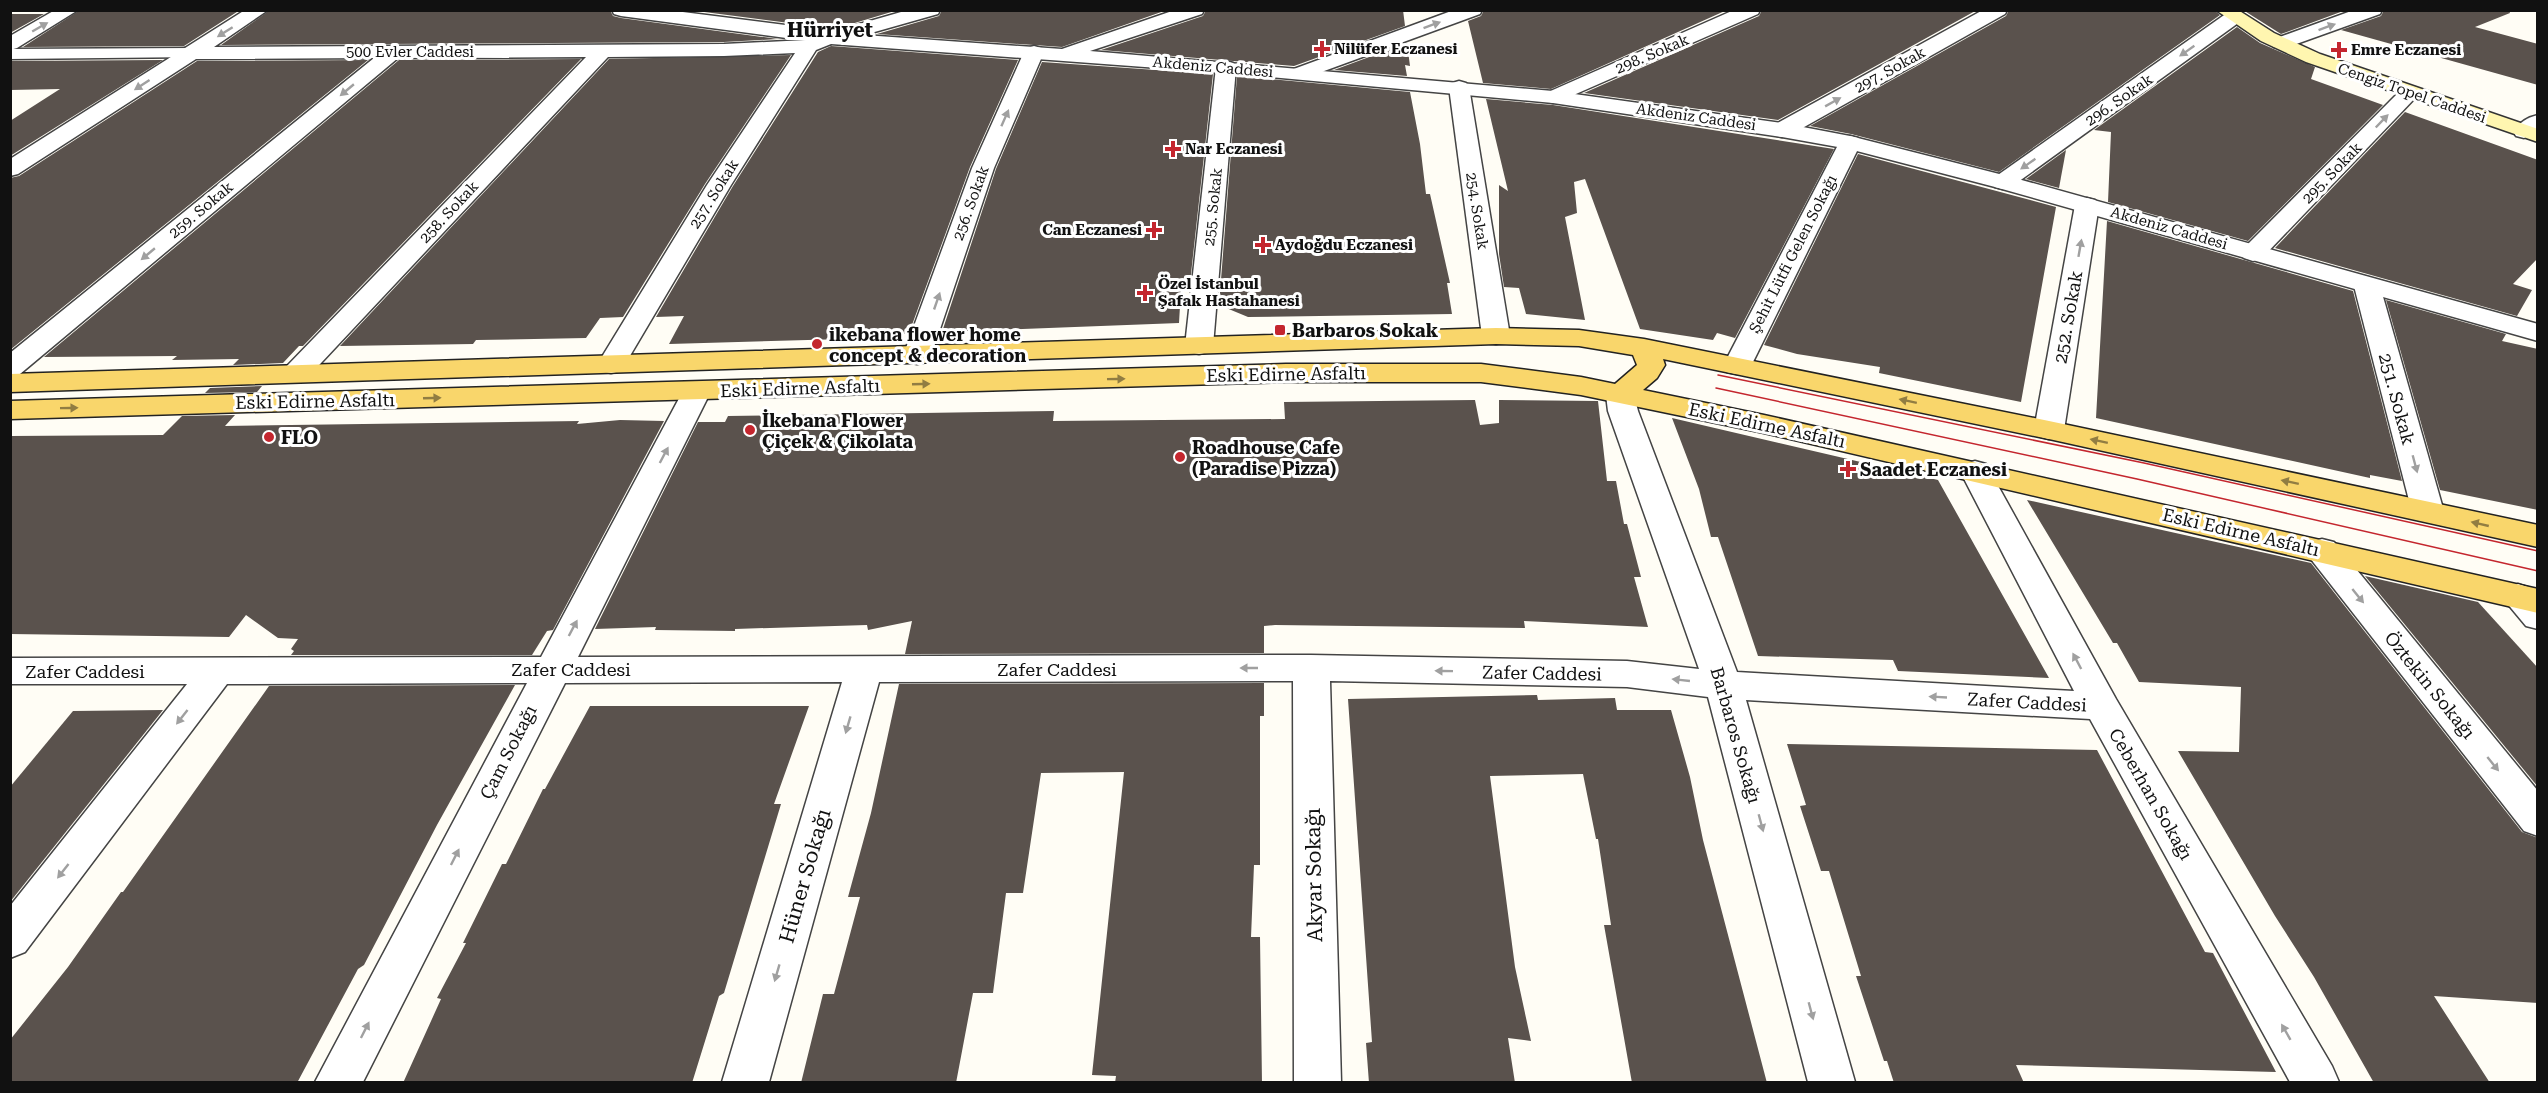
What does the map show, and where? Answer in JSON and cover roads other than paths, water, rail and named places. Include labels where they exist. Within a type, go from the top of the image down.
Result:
[{"type":"main road","name":"Cengiz Topel Caddesi","points":[[2230,14],[2281,43],[2358,75],[2533,129]]},
{"type":"main road","name":"Eski Edirne Asfaltı","points":[[10,383],[1496,336],[1579,338],[1644,347],[2049,430],[2538,536]]},
{"type":"main road","points":[[1620,395],[1647,372],[1651,365],[1644,347]]},
{"type":"main road","points":[[611,365],[622,382],[634,392]]},
{"type":"main road","name":"Eski Edirne Asfaltı","points":[[10,410],[964,382],[1436,371],[1481,372],[1536,379],[1764,423],[2322,550],[2531,605]]},
{"type":"street","points":[[10,44],[69,10]]},
{"type":"street","points":[[10,170],[259,10]]},
{"type":"street","name":"Akdeniz Caddesi","points":[[621,10],[831,38],[1034,52],[1459,87],[1553,97],[1782,130],[1850,143],[2003,182],[2538,333]]},
{"type":"street","points":[[809,46],[931,10]]},
{"type":"street","points":[[1061,55],[1195,10]]},
{"type":"street","points":[[1298,74],[1473,10]]},
{"type":"street","name":"298. Sokak","points":[[1553,97],[1751,10]]},
{"type":"street","name":"297. Sokak","points":[[1782,130],[1998,10]]},
{"type":"street","points":[[2281,43],[2373,10]]},
{"type":"street","name":"296. Sokak","points":[[2003,182],[2230,14]]},
{"type":"street","name":"500 Evler Caddesi","points":[[10,54],[602,51],[809,46]]},
{"type":"street","name":"257. Sokak","points":[[611,365],[719,185],[809,46]]},
{"type":"street","name":"258. Sokak","points":[[296,373],[602,51]]},
{"type":"street","name":"256. Sokak","points":[[917,356],[983,168],[1034,52]]},
{"type":"street","name":"259. Sokak","points":[[10,368],[392,53]]},
{"type":"street","name":"255. Sokak","points":[[1199,346],[1226,67]]},
{"type":"street","name":"254. Sokak","points":[[1459,87],[1496,336]]},
{"type":"street","name":"295. Sokak","points":[[2253,253],[2410,92]]},
{"type":"street","name":"Şehit Lütfi Gelen Sokağı","points":[[1737,366],[1850,143]]},
{"type":"street","name":"252. Sokak","points":[[2049,430],[2087,205]]},
{"type":"street","name":"251. Sokak","points":[[2367,286],[2428,512]]},
{"type":"street","name":"Çam Sokağı","points":[[339,1083],[551,669],[697,391]]},
{"type":"street","name":"Barbaros Sokağı","points":[[1620,395],[1623,411],[1723,685],[1831,1083]]},
{"type":"street","name":"Ceberhan Sokağı","points":[[1975,471],[2101,706],[2315,1083]]},
{"type":"street","name":"Öztekin Sokağı","points":[[2322,550],[2538,820]]},
{"type":"street","name":"Zafer Caddesi","points":[[10,671],[1311,668],[1628,674],[1723,685],[2101,706]]},
{"type":"street","name":"Akyar Sokağı","points":[[1311,668],[1318,1083]]},
{"type":"street","name":"Hüner Sokağı","points":[[746,1083],[864,669]]},
{"type":"street","points":[[10,939],[218,671]]},
{"type":"tram line","points":[[1718,375],[2144,463],[2538,551]]},
{"type":"tram line","points":[[1716,388],[2137,479],[2538,571]]},
{"type":"place","name":"Nilüfer Eczanesi","points":[[1322,49]]},
{"type":"place","name":"Emre Eczanesi","points":[[2339,50]]},
{"type":"place","name":"Nar Eczanesi","points":[[1173,149]]},
{"type":"place","name":"Can Eczanesi","points":[[1154,230]]},
{"type":"place","name":"Aydoğdu Eczanesi","points":[[1263,245]]},
{"type":"place","name":"Özel İstanbul Şafak Hastahanesi","points":[[1145,293]]},
{"type":"place","name":"Barbaros Sokak","points":[[1280,330]]},
{"type":"place","name":"ikebana flower home concept & decoration","points":[[817,344]]},
{"type":"place","name":"İkebana Flower Çiçek & Çikolata","points":[[750,430]]},
{"type":"place","name":"FLO","points":[[269,437]]},
{"type":"place","name":"Roadhouse Cafe (Paradise Pizza)","points":[[1180,457]]},
{"type":"place","name":"Saadet Eczanesi","points":[[1848,469]]},
{"type":"district","name":"Hürriyet","points":[[830,30]]}]
